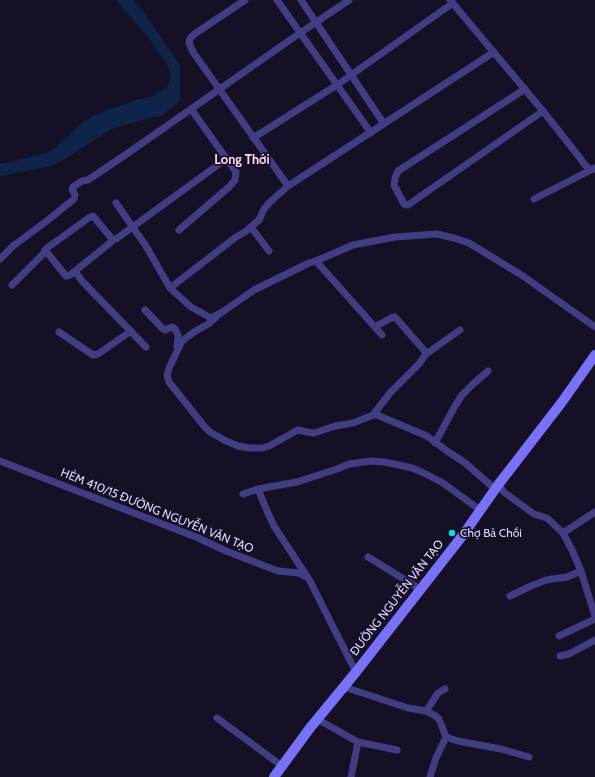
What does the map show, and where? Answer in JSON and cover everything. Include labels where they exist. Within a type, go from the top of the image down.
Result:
[{"type":"main road","name":"ĐƯỜNG NGUYỄN VĂN TẠO","points":[[274,777],[317,719],[356,672],[463,534],[562,402],[595,355]]},
{"type":"street","points":[[245,0],[196,33],[190,38],[189,43],[193,52],[288,186]]},
{"type":"street","points":[[277,0],[370,133]]},
{"type":"street","points":[[301,0],[384,124]]},
{"type":"street","points":[[0,258],[13,246],[74,199],[75,195],[72,188],[82,181],[88,180],[128,154],[219,89],[349,0]]},
{"type":"street","points":[[253,138],[337,85],[452,2],[543,111],[584,164],[593,169]]},
{"type":"street","points":[[170,288],[251,227],[259,220],[264,209],[270,202],[288,186],[494,52]]},
{"type":"street","points":[[525,89],[398,171],[394,185],[404,204],[408,205],[543,111]]},
{"type":"street","points":[[179,230],[229,187],[235,180],[236,172],[191,109]]},
{"type":"street","points":[[45,250],[66,276],[70,275],[113,240],[226,159]]},
{"type":"street","points":[[534,199],[593,169]]},
{"type":"street","points":[[116,203],[146,246],[170,288],[191,308],[211,318],[218,315],[254,290],[309,263],[353,245],[395,237],[438,234],[469,243],[523,276],[595,327]]},
{"type":"street","points":[[12,285],[47,248],[90,217],[93,216],[113,240]]},
{"type":"street","points":[[251,227],[269,251]]},
{"type":"street","points":[[316,261],[382,335]]},
{"type":"street","points":[[75,271],[82,281],[146,347]]},
{"type":"street","points":[[145,310],[163,329],[165,330],[172,327],[175,329],[178,335],[176,352]]},
{"type":"street","points":[[218,315],[214,320],[182,341],[167,374],[169,382],[210,432],[238,446],[250,448],[262,448],[269,446],[298,430],[314,433],[335,426],[353,423],[373,415],[390,393],[419,364],[426,354],[460,330]]},
{"type":"street","points":[[375,328],[391,318],[396,317],[426,354]]},
{"type":"street","points":[[59,332],[93,355],[98,354],[131,331]]},
{"type":"street","points":[[435,443],[462,395],[488,371]]},
{"type":"street","points":[[373,415],[427,436],[446,452],[464,462],[534,514],[547,518],[563,533],[572,550],[581,572],[595,616]]},
{"type":"street","name":"HẺM 410/15 ĐƯỜNG NGUYỄN VĂN TẠO","points":[[0,461],[278,571],[299,574],[306,577]]},
{"type":"street","points":[[243,494],[258,489],[297,482],[350,464],[371,461],[384,462],[412,468],[454,490],[480,510]]},
{"type":"street","points":[[258,489],[274,526],[310,581],[356,672]]},
{"type":"street","points":[[563,533],[595,512]]},
{"type":"street","points":[[368,557],[420,589]]},
{"type":"street","points":[[510,596],[546,580],[566,577],[581,572]]},
{"type":"street","points":[[559,636],[595,619]]},
{"type":"street","points":[[560,656],[569,654],[595,640]]},
{"type":"street","points":[[344,687],[408,708],[426,711],[439,719],[446,737],[436,758],[430,777]]},
{"type":"street","points":[[426,711],[438,692],[445,689]]},
{"type":"street","points":[[217,718],[282,766]]},
{"type":"street","points":[[317,719],[358,742],[397,750]]},
{"type":"street","points":[[446,737],[458,741],[501,749],[529,757]]},
{"type":"street","points":[[352,777],[358,742]]},
{"type":"water","points":[[116,0],[133,0],[144,12],[180,65],[180,101],[161,116],[152,117],[112,129],[52,166],[0,176],[0,164],[46,153],[55,148],[83,122],[95,115],[137,100],[154,96],[168,86],[170,72],[168,66],[145,34]]},
{"type":"place","name":"Chợ Bà Chồi","points":[[452,533]]},
{"type":"district","name":"Long Thới","points":[[242,160]]}]
